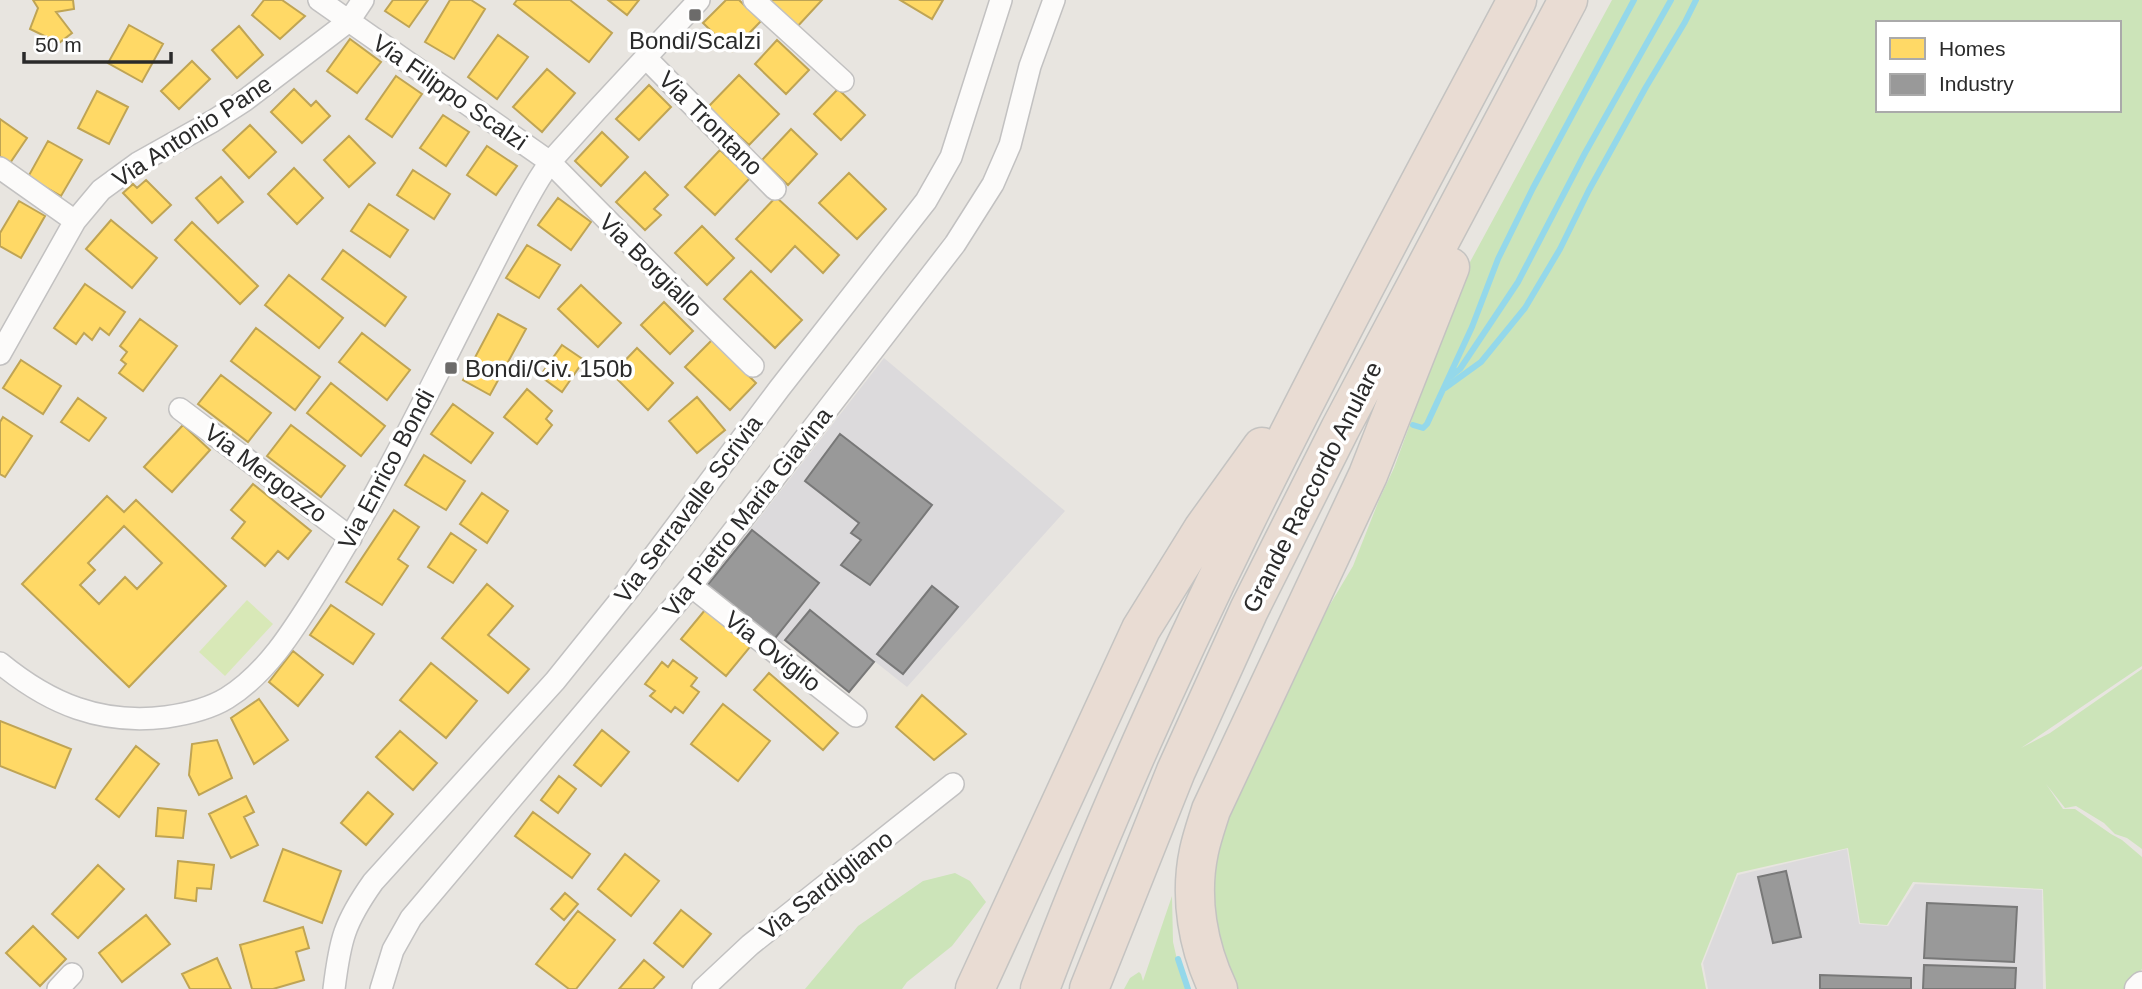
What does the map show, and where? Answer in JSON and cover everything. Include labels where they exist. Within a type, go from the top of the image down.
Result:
[{"type":"highway","name":"Grande Raccordo Anulare","points":[[1041,984],[1151,721],[1216,579],[1328,354],[1517,0]]},
{"type":"highway","name":"Grande Raccordo Anulare","points":[[1089,989],[1176,771],[1249,610],[1340,429],[1568,0]]},
{"type":"highway","points":[[1218,989],[1201,942],[1195,895],[1199,851],[1211,810],[1368,475],[1467,224],[1486,155]]},
{"type":"highway","points":[[975,989],[1141,629],[1203,529],[1328,354]]},
{"type":"street","name":"Via Filippo Scalzi","points":[[319,0],[550,162]]},
{"type":"street","name":"Via Antonio Pane","points":[[0,354],[75,221],[94,197],[116,177],[138,163],[230,111],[349,21],[363,0]]},
{"type":"street","name":"Via Enrico Bondi","points":[[0,663],[45,695],[82,710],[128,720],[152,719],[196,711],[224,700],[260,671],[274,656],[307,608],[351,537],[517,217],[550,162],[699,0]]},
{"type":"street","points":[[754,0],[844,80]]},
{"type":"street","name":"Via Serravalle Scrivia","points":[[334,989],[343,933],[354,909],[373,882],[555,681],[926,201],[950,157],[1002,0]]},
{"type":"street","name":"Via Pietro Maria Giavina","points":[[382,989],[389,960],[411,918],[691,586],[955,244],[993,184],[1010,145],[1030,66],[1054,0]]},
{"type":"street","name":"Via Trontano","points":[[646,58],[775,189]]},
{"type":"street","name":"Via Borgiallo","points":[[550,162],[753,366]]},
{"type":"street","points":[[0,167],[75,221]]},
{"type":"street","name":"Via Mergozzo","points":[[180,409],[351,537]]},
{"type":"street","name":"Via Oviglio","points":[[691,586],[856,716]]},
{"type":"street","name":"Via Sardigliano","points":[[703,989],[750,945],[953,784]]},
{"type":"street","points":[[2138,989],[2142,985]]},
{"type":"shaded area","points":[[884,358],[1065,511],[907,687],[810,610],[781,644],[708,584]]},
{"type":"shaded area","points":[[1847,849],[1859,924],[1888,926],[1915,884],[2042,890],[2043,989],[1708,989],[1703,963],[1738,875]]},
{"type":"green space","points":[[1612,0],[2142,0],[2142,666],[2021,748],[2050,733],[2142,669],[2142,849],[2127,838],[2115,834],[2104,823],[2076,806],[2065,808],[2046,784],[2063,809],[2075,809],[2122,840],[2142,857],[2142,969],[2124,989],[2046,989],[2043,889],[1913,882],[1887,925],[1860,923],[1848,848],[1737,873],[1701,964],[1706,989],[1230,989],[1206,880],[1214,847],[1294,665],[1353,566],[1417,405],[1431,352],[1470,262]]},
{"type":"green space","points":[[247,600],[273,624],[225,676],[199,652]]},
{"type":"green space","points":[[955,873],[970,881],[986,902],[952,946],[902,989],[805,989],[858,926],[923,881]]},
{"type":"green space","points":[[1172,896],[1173,942],[1187,989],[1124,989],[1130,978],[1139,972],[1143,981]]},
{"type":"building: Homes","points":[[33,0],[73,0],[74,9],[56,12],[72,33],[59,43],[30,29],[38,8]]},
{"type":"building: Homes","points":[[264,0],[282,0],[305,16],[280,39],[252,15]]},
{"type":"building: Homes","points":[[393,0],[428,0],[409,27],[385,11]]},
{"type":"building: Homes","points":[[450,0],[471,0],[485,9],[454,59],[425,42]]},
{"type":"building: Homes","points":[[517,0],[570,0],[612,33],[589,62],[514,4]]},
{"type":"building: Homes","points":[[608,0],[639,0],[627,15]]},
{"type":"building: Homes","points":[[726,0],[739,0],[761,21],[732,51],[703,23]]},
{"type":"building: Homes","points":[[765,0],[822,0],[796,28]]},
{"type":"building: Homes","points":[[900,0],[943,0],[932,19]]},
{"type":"building: Homes","points":[[129,25],[163,44],[142,82],[108,63]]},
{"type":"building: Homes","points":[[239,26],[263,55],[237,78],[212,50]]},
{"type":"building: Homes","points":[[498,35],[528,57],[497,99],[468,77]]},
{"type":"building: Homes","points":[[350,39],[381,62],[357,93],[327,71]]},
{"type":"building: Homes","points":[[777,40],[809,70],[786,94],[755,64]]},
{"type":"building: Homes","points":[[192,61],[210,79],[179,109],[161,91]]},
{"type":"building: Homes","points":[[547,69],[575,93],[542,132],[513,107]]},
{"type":"building: Homes","points":[[739,75],[779,114],[749,145],[708,107]]},
{"type":"building: Homes","points":[[396,76],[422,94],[392,137],[366,119]]},
{"type":"building: Homes","points":[[649,85],[671,107],[639,140],[616,119]]},
{"type":"building: Homes","points":[[294,89],[311,106],[316,101],[330,116],[302,143],[271,112]]},
{"type":"building: Homes","points":[[838,89],[865,115],[841,140],[814,114]]},
{"type":"building: Homes","points":[[97,91],[128,107],[109,144],[78,128]]},
{"type":"building: Homes","points":[[443,115],[469,132],[446,166],[420,148]]},
{"type":"building: Homes","points":[[0,119],[27,138],[10,163],[0,156]]},
{"type":"building: Homes","points":[[250,125],[276,152],[249,178],[223,150]]},
{"type":"building: Homes","points":[[791,129],[817,154],[788,185],[762,160]]},
{"type":"building: Homes","points":[[602,132],[628,157],[601,186],[575,161]]},
{"type":"building: Homes","points":[[349,136],[375,163],[349,187],[324,160]]},
{"type":"building: Homes","points":[[48,141],[82,160],[61,196],[28,177]]},
{"type":"building: Homes","points":[[487,146],[517,166],[496,195],[467,175]]},
{"type":"building: Homes","points":[[720,150],[750,178],[715,215],[685,187]]},
{"type":"building: Homes","points":[[294,168],[323,198],[297,224],[268,194]]},
{"type":"building: Homes","points":[[413,170],[450,194],[434,219],[397,195]]},
{"type":"building: Homes","points":[[645,172],[668,195],[654,209],[661,215],[645,230],[616,202]]},
{"type":"building: Homes","points":[[849,173],[886,209],[857,239],[819,203]]},
{"type":"building: Homes","points":[[221,177],[243,202],[218,223],[196,198]]},
{"type":"building: Homes","points":[[146,180],[171,205],[152,223],[123,193],[133,184],[137,188]]},
{"type":"building: Homes","points":[[776,197],[839,255],[823,273],[795,246],[771,272],[736,239]]},
{"type":"building: Homes","points":[[558,198],[591,222],[571,250],[538,225]]},
{"type":"building: Homes","points":[[19,201],[45,216],[21,258],[0,246],[0,233]]},
{"type":"building: Homes","points":[[369,204],[408,230],[390,257],[351,231]]},
{"type":"building: Homes","points":[[111,220],[157,258],[132,288],[86,249]]},
{"type":"building: Homes","points":[[192,222],[258,286],[240,304],[175,240]]},
{"type":"building: Homes","points":[[702,226],[734,258],[707,285],[675,253]]},
{"type":"building: Homes","points":[[527,245],[560,265],[539,298],[506,278]]},
{"type":"building: Homes","points":[[343,250],[406,297],[385,326],[322,279]]},
{"type":"building: Homes","points":[[751,271],[802,320],[775,348],[724,299]]},
{"type":"building: Homes","points":[[289,275],[343,318],[319,348],[265,305]]},
{"type":"building: Homes","points":[[85,284],[125,312],[109,335],[100,328],[92,340],[84,333],[76,344],[54,328]]},
{"type":"building: Homes","points":[[581,285],[621,323],[598,347],[558,309]]},
{"type":"building: Homes","points":[[664,302],[693,331],[670,354],[641,325]]},
{"type":"building: Homes","points":[[498,314],[526,329],[490,395],[463,380]]},
{"type":"building: Homes","points":[[140,319],[177,346],[143,391],[119,373],[126,364],[121,360],[127,352],[120,346]]},
{"type":"building: Homes","points":[[256,328],[320,377],[295,410],[231,361]]},
{"type":"building: Homes","points":[[362,333],[410,370],[387,400],[339,362]]},
{"type":"building: Homes","points":[[712,340],[756,383],[730,410],[685,367]]},
{"type":"building: Homes","points":[[562,345],[584,360],[562,392],[540,376]]},
{"type":"building: Homes","points":[[637,348],[673,383],[648,410],[612,374]]},
{"type":"building: Homes","points":[[21,360],[61,386],[43,414],[3,388]]},
{"type":"building: Homes","points":[[221,375],[271,413],[248,442],[198,404]]},
{"type":"building: Homes","points":[[331,383],[385,426],[361,456],[307,413]]},
{"type":"building: Homes","points":[[527,389],[552,411],[546,419],[552,425],[537,444],[504,417]]},
{"type":"building: Homes","points":[[697,397],[725,430],[697,453],[669,421]]},
{"type":"building: Homes","points":[[78,398],[106,418],[89,441],[61,422]]},
{"type":"building: Homes","points":[[453,404],[493,433],[471,463],[431,434]]},
{"type":"building: Homes","points":[[3,417],[32,436],[5,477],[0,474],[0,422]]},
{"type":"building: Homes","points":[[183,425],[210,450],[172,492],[144,467]]},
{"type":"building: Homes","points":[[291,425],[345,466],[321,497],[267,456]]},
{"type":"building: Homes","points":[[424,455],[465,481],[446,510],[405,485]]},
{"type":"building: Homes","points":[[253,484],[311,531],[288,559],[278,551],[265,566],[232,538],[245,522],[231,510]]},
{"type":"building: Homes","points":[[482,493],[508,511],[487,543],[460,524]]},
{"type":"building: Homes","points":[[107,496],[124,512],[136,500],[226,586],[129,687],[22,584]],"holes":[[[124,526],[162,563],[137,589],[125,577],[99,604],[80,585],[95,570],[88,563]]]},
{"type":"building: Homes","points":[[394,510],[419,527],[398,559],[408,566],[382,605],[346,582]]},
{"type":"building: Homes","points":[[451,533],[476,550],[453,583],[428,567]]},
{"type":"building: Homes","points":[[487,584],[513,606],[488,635],[529,669],[508,693],[442,638]]},
{"type":"building: Homes","points":[[331,605],[374,634],[353,664],[310,635]]},
{"type":"building: Homes","points":[[705,610],[750,647],[726,676],[681,639]]},
{"type":"building: Homes","points":[[293,651],[323,675],[298,706],[269,682]]},
{"type":"building: Homes","points":[[673,660],[697,678],[691,686],[699,692],[683,713],[675,707],[671,712],[650,696],[655,691],[645,684],[662,662],[668,667]]},
{"type":"building: Homes","points":[[431,663],[477,701],[446,738],[400,700]]},
{"type":"building: Homes","points":[[769,673],[838,733],[823,750],[754,690]]},
{"type":"building: Homes","points":[[922,695],[966,734],[934,760],[896,727]]},
{"type":"building: Homes","points":[[259,699],[288,740],[254,764],[231,718]]},
{"type":"building: Homes","points":[[723,704],[770,741],[738,781],[691,744]]},
{"type":"building: Homes","points":[[0,721],[71,749],[55,788],[0,766]]},
{"type":"building: Homes","points":[[602,730],[629,752],[601,786],[574,765]]},
{"type":"building: Homes","points":[[400,731],[437,763],[413,790],[376,757]]},
{"type":"building: Homes","points":[[217,740],[232,778],[199,795],[189,775],[192,744]]},
{"type":"building: Homes","points":[[136,746],[159,764],[119,817],[96,799]]},
{"type":"building: Homes","points":[[559,776],[576,789],[558,813],[541,800]]},
{"type":"building: Homes","points":[[368,792],[393,814],[366,845],[341,823]]},
{"type":"building: Homes","points":[[246,796],[254,812],[244,817],[258,845],[231,858],[209,814]]},
{"type":"building: Homes","points":[[158,808],[186,811],[183,838],[156,836]]},
{"type":"building: Homes","points":[[533,812],[590,854],[572,878],[515,836]]},
{"type":"building: Homes","points":[[283,849],[341,871],[322,923],[264,901]]},
{"type":"building: Homes","points":[[625,854],[659,881],[631,916],[598,889]]},
{"type":"building: Homes","points":[[178,861],[214,865],[211,889],[197,888],[196,901],[175,898]]},
{"type":"building: Homes","points":[[98,865],[124,889],[78,938],[52,914]]},
{"type":"building: Homes","points":[[565,893],[578,904],[564,920],[551,909]]},
{"type":"building: Homes","points":[[681,910],[711,934],[683,967],[654,943]]},
{"type":"building: Homes","points":[[578,911],[615,940],[576,989],[569,989],[536,964]]},
{"type":"building: Homes","points":[[146,915],[170,944],[122,982],[99,953]]},
{"type":"building: Homes","points":[[33,926],[66,959],[40,986],[6,953]]},
{"type":"building: Homes","points":[[303,927],[309,948],[296,952],[304,980],[273,989],[252,989],[240,945]]},
{"type":"building: Homes","points":[[217,958],[231,989],[190,989],[182,974]]},
{"type":"building: Homes","points":[[644,960],[664,977],[653,989],[619,989]]},
{"type":"building: Industry","points":[[840,434],[932,505],[870,585],[841,565],[861,540],[851,533],[859,523],[805,481]]},
{"type":"building: Industry","points":[[752,530],[819,583],[772,642],[705,588]]},
{"type":"building: Industry","points":[[932,586],[958,607],[903,674],[877,654]]},
{"type":"building: Industry","points":[[810,610],[874,662],[849,692],[785,640]]},
{"type":"building: Industry","points":[[1786,871],[1801,937],[1773,943],[1758,877]]},
{"type":"building: Industry","points":[[1927,903],[2017,907],[2014,962],[1924,958]]},
{"type":"building: Industry","points":[[1924,965],[2016,968],[2015,989],[1923,989]]},
{"type":"building: Industry","points":[[1820,975],[1911,978],[1911,989],[1820,989]]},
{"type":"waterway","points":[[1413,425],[1423,428],[1427,424],[1472,327],[1498,259],[1634,0]]},
{"type":"waterway","points":[[1450,377],[1460,369],[1518,282],[1585,153],[1671,0]]},
{"type":"waterway","points":[[1445,388],[1481,362],[1525,308],[1696,0]]},
{"type":"waterway","points":[[1178,959],[1188,989]]},
{"type":"place","name":"Bondi/Scalzi","points":[[695,15]]},
{"type":"place","name":"Bondi/Civ. 150b","points":[[451,368]]}]
